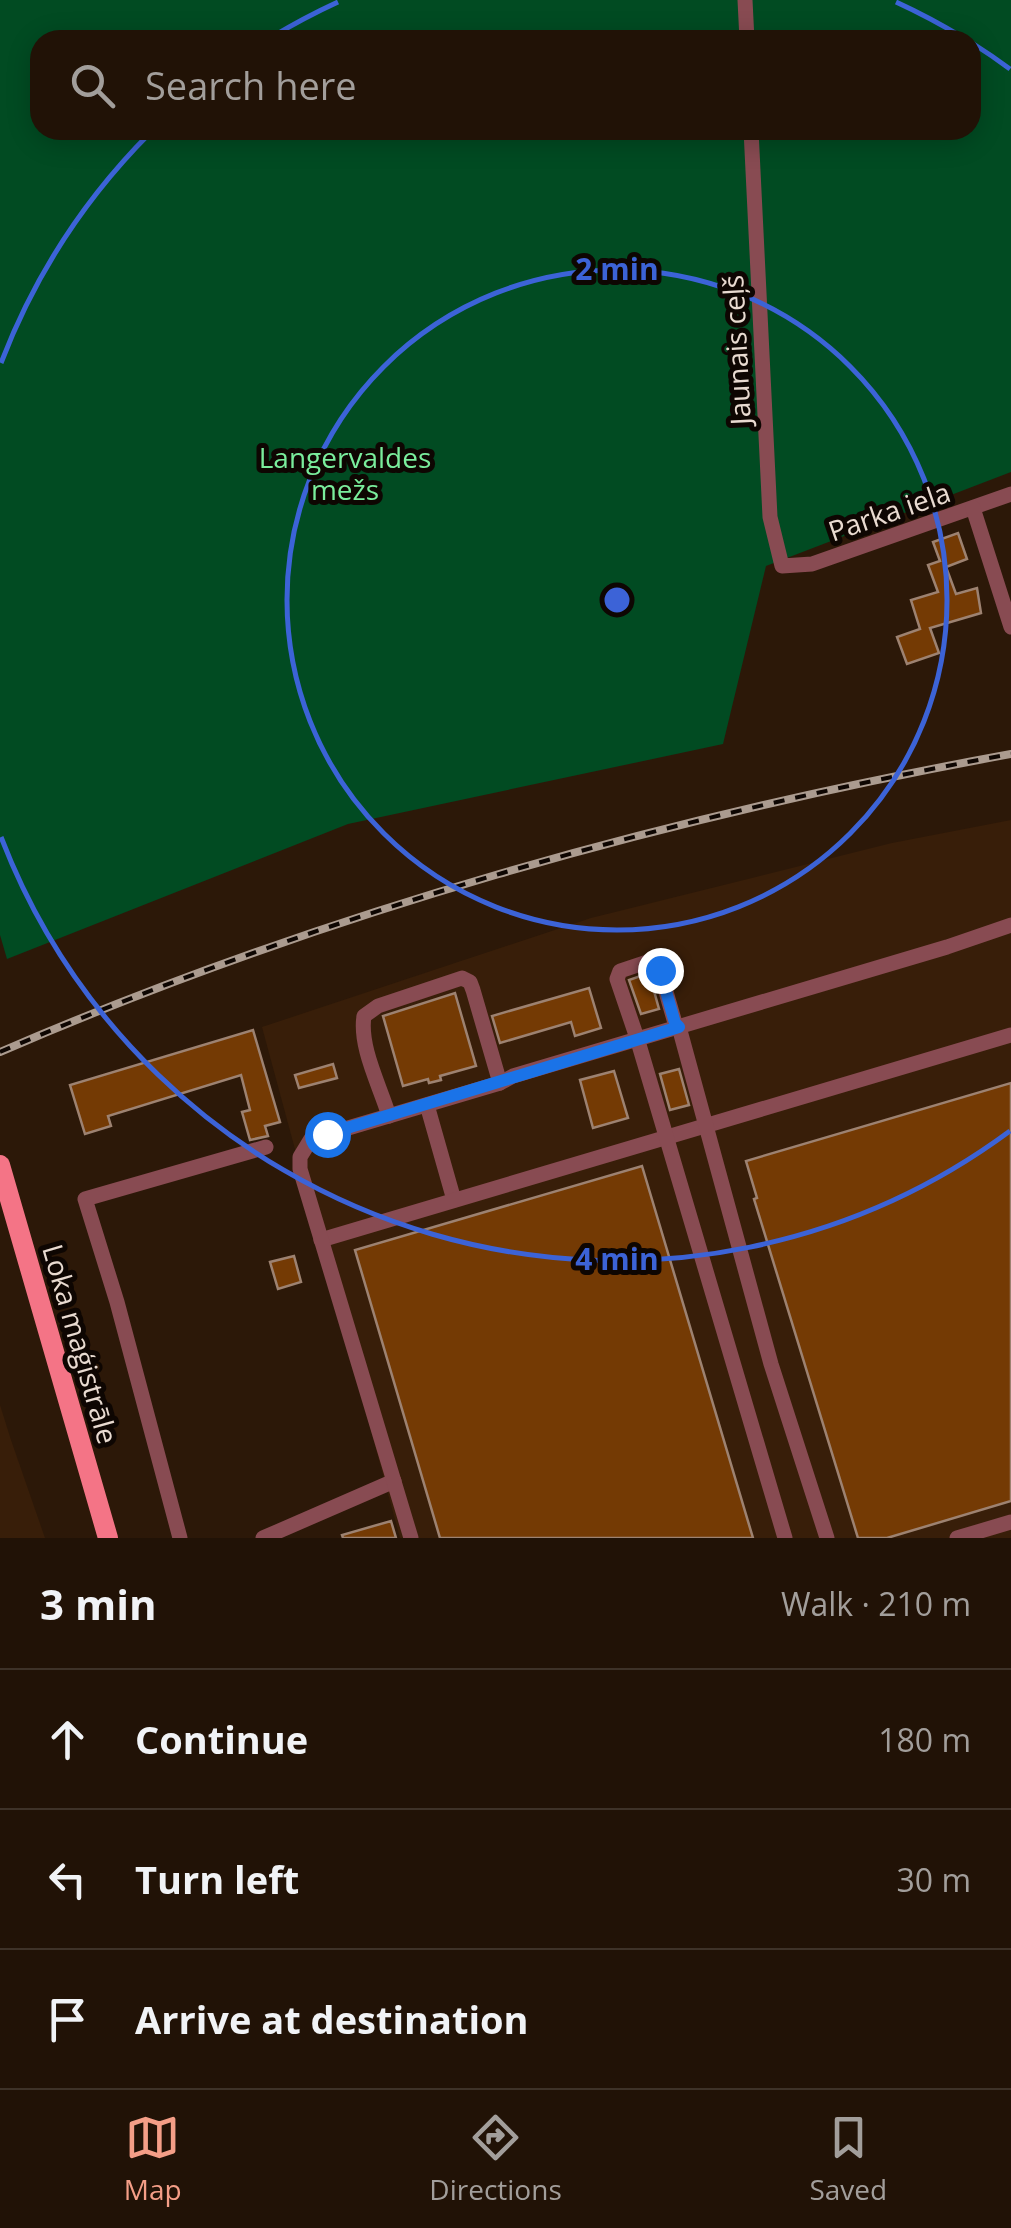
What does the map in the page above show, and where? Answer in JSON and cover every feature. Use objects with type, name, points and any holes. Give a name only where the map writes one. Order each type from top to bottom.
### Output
[{"type":"main road","name":"Loka maģistrāle","points":[[0,1165],[108,1538]]},
{"type":"street","points":[[745,0],[746,30]]},
{"type":"street","name":"Jaunais ceļš","points":[[751,140],[770,517],[782,566]]},
{"type":"street","name":"Parka iela","points":[[782,566],[812,564],[1011,494]]},
{"type":"street","points":[[973,508],[1011,627]]},
{"type":"street","points":[[411,1538],[300,1169],[304,1148],[311,1140],[1011,925]]},
{"type":"street","points":[[786,1538],[616,974],[650,962],[660,970],[679,1027],[771,1364],[827,1538]]},
{"type":"street","points":[[389,1116],[366,1042],[364,1016],[378,1006],[462,978],[474,990],[500,1083]]},
{"type":"street","points":[[322,1240],[1011,1035]]},
{"type":"street","points":[[427,1105],[454,1200]]},
{"type":"street","points":[[180,1538],[118,1302],[86,1200],[266,1147]]},
{"type":"street","points":[[263,1538],[394,1480]]},
{"type":"street","points":[[957,1538],[1011,1522]]},
{"type":"shaded area","points":[[1011,820],[1011,1538],[400,1538],[262,1027],[591,918],[892,843]]},
{"type":"shaded area","points":[[0,1405],[11,1440],[45,1538],[0,1538]]},
{"type":"green space","name":"Langervaldes mežs","points":[[0,0],[1011,0],[1011,472],[766,566],[723,744],[348,824],[7,959],[0,935]]},
{"type":"building","points":[[958,533],[967,559],[946,567],[956,594],[977,588],[981,613],[930,628],[939,653],[907,664],[897,637],[920,629],[911,600],[938,592],[928,565],[940,561],[933,542]]},
{"type":"building","points":[[649,973],[659,1009],[641,1014],[629,980]]},
{"type":"building","points":[[589,988],[601,1028],[575,1036],[571,1022],[500,1043],[492,1016]]},
{"type":"building","points":[[455,993],[476,1066],[440,1076],[441,1080],[429,1083],[428,1079],[403,1086],[383,1016]]},
{"type":"building","points":[[253,1030],[280,1122],[265,1126],[268,1136],[250,1140],[242,1112],[250,1110],[241,1075],[108,1116],[111,1126],[85,1134],[70,1085]]},
{"type":"building","points":[[333,1064],[337,1078],[299,1088],[295,1075]]},
{"type":"building","points":[[679,1069],[689,1105],[670,1110],[660,1074]]},
{"type":"building","points":[[614,1071],[628,1118],[593,1128],[580,1080]]},
{"type":"building","points":[[1011,1083],[1011,1501],[887,1538],[858,1538],[754,1199],[757,1198],[746,1161]]},
{"type":"building","points":[[642,1166],[753,1538],[440,1538],[355,1250]]},
{"type":"building","points":[[294,1256],[301,1282],[278,1289],[270,1262]]},
{"type":"building","points":[[391,1521],[396,1538],[342,1535]]},
{"type":"railway","points":[[0,1052],[245,956],[497,874],[754,807],[1011,754]]},
{"type":"route","points":[[327,1134],[679,1027],[660,970]]}]
